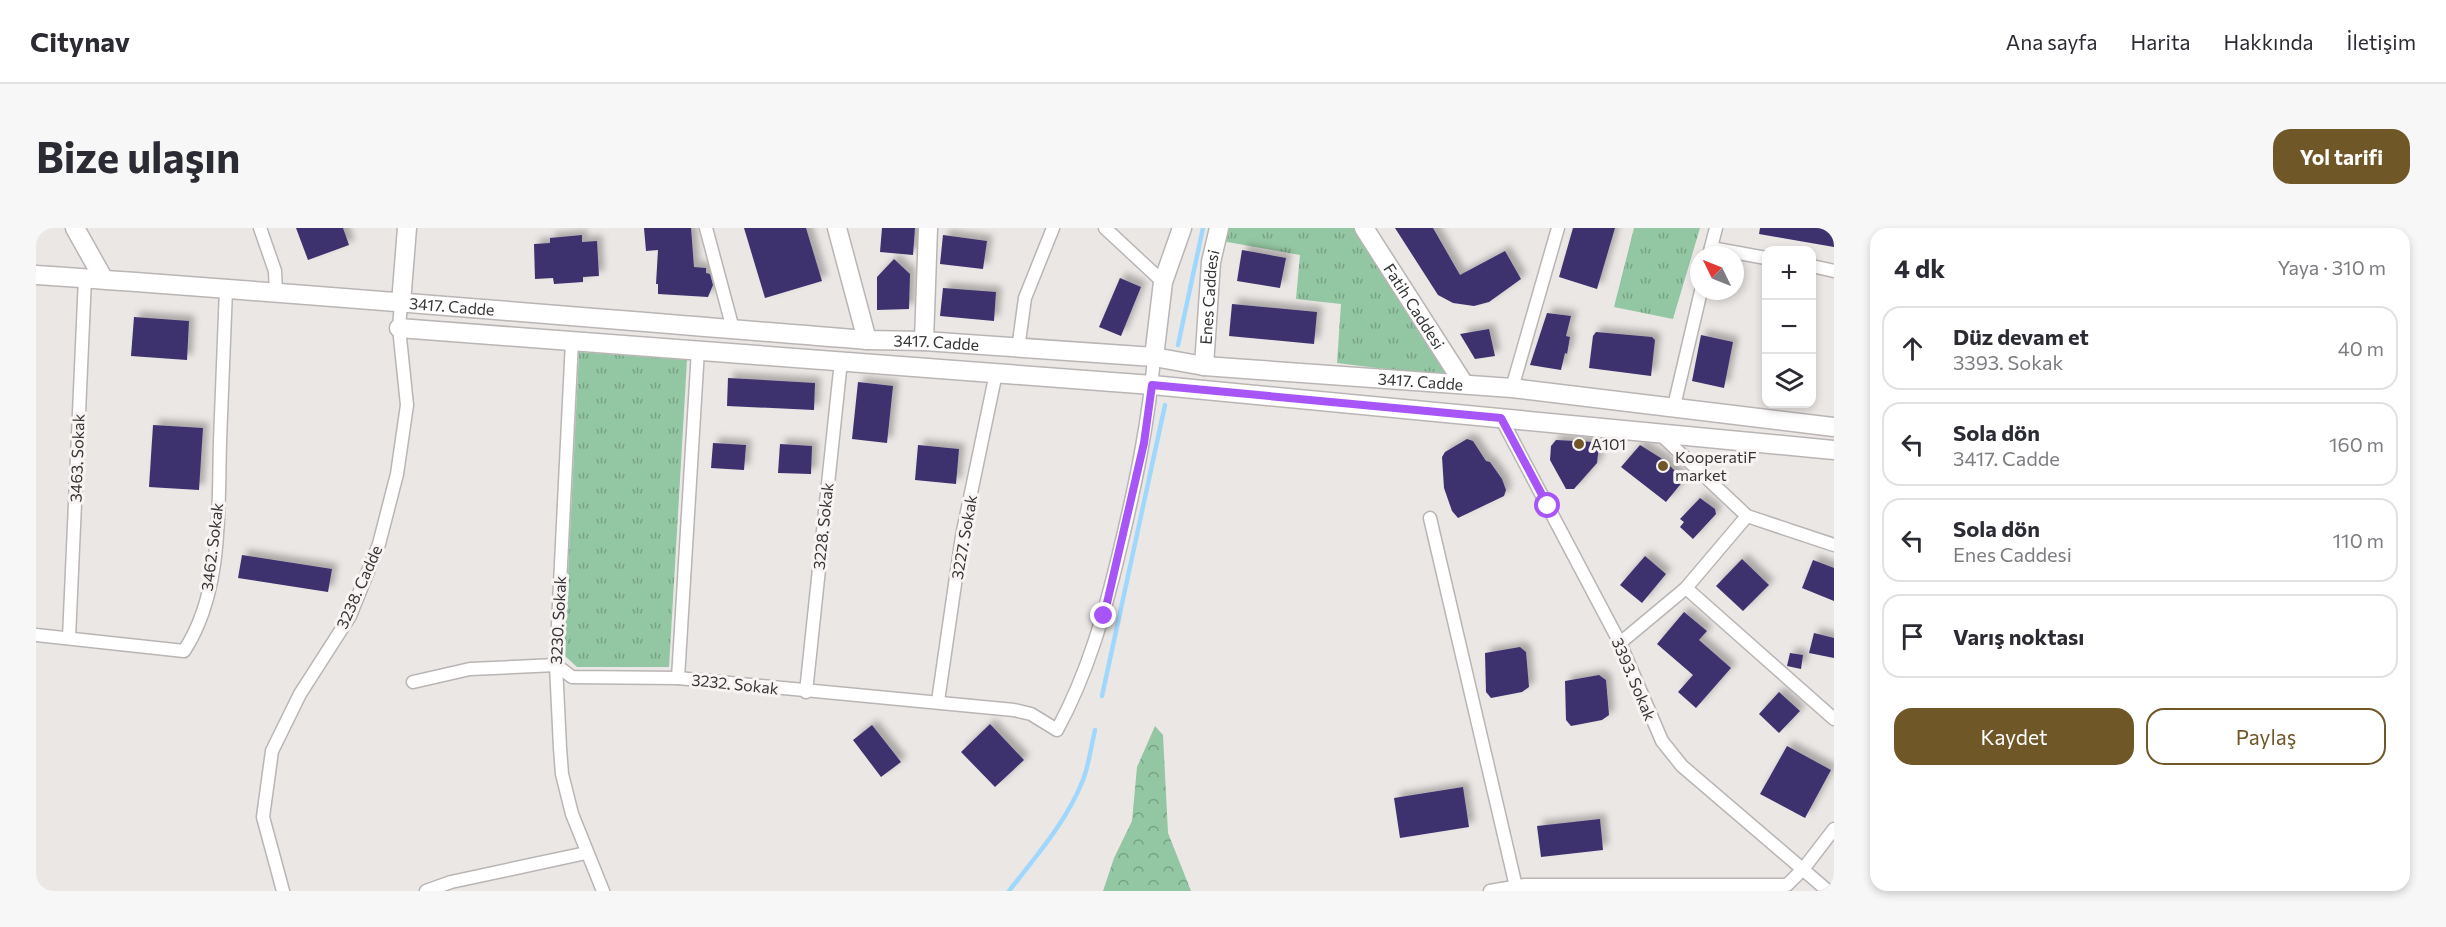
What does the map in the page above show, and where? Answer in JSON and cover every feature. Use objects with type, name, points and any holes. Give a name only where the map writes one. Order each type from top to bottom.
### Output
[{"type":"street","points":[[75,228],[94,278]]},
{"type":"street","points":[[260,228],[274,271],[276,294]]},
{"type":"street","points":[[401,303],[407,228]]},
{"type":"street","points":[[706,228],[733,329]]},
{"type":"street","points":[[924,341],[928,228]]},
{"type":"street","points":[[1018,349],[1025,298],[1053,228]]},
{"type":"street","points":[[1106,228],[1163,282]]},
{"type":"street","points":[[1152,385],[1163,282],[1182,228]]},
{"type":"street","name":"Enes Caddesi","points":[[1204,366],[1211,262],[1219,228]]},
{"type":"street","name":"Fatih Caddesi","points":[[1364,228],[1464,384]]},
{"type":"street","points":[[1512,388],[1558,228]]},
{"type":"street","points":[[1711,246],[1716,228]]},
{"type":"street","points":[[843,233],[867,340]]},
{"type":"street","points":[[1744,255],[1762,257]]},
{"type":"street","points":[[1816,267],[1834,270]]},
{"type":"street","name":"3417. Cadde","points":[[36,275],[867,340],[924,341],[1154,357],[1204,366],[1512,388],[1834,427]]},
{"type":"street","name":"3463. Sokak","points":[[69,638],[94,278]]},
{"type":"street","name":"3462. Sokak","points":[[36,635],[184,651],[196,634],[205,606],[217,532],[226,289]]},
{"type":"street","points":[[1674,406],[1699,300]]},
{"type":"street","name":"3238. Cadde","points":[[283,891],[263,817],[272,751],[300,694],[350,616],[379,544],[397,474],[407,405],[399,327],[401,303]]},
{"type":"street","name":"3417. Cadde","points":[[399,327],[1202,389],[1834,450]]},
{"type":"street","name":"3230. Sokak","points":[[572,341],[556,666],[562,774],[572,814],[603,891]]},
{"type":"street","points":[[678,678],[698,350]]},
{"type":"street","name":"3228. Sokak","points":[[806,692],[841,361]]},
{"type":"street","points":[[1202,389],[1204,366]]},
{"type":"street","name":"3227. Sokak","points":[[938,701],[962,536],[996,373]]},
{"type":"street","name":"3232. Sokak","points":[[413,681],[471,669],[556,666],[572,677],[678,678],[806,692],[938,701],[1014,710],[1031,714],[1057,730],[1071,705],[1104,616],[1144,443],[1152,385]]},
{"type":"street","name":"3393. Sokak","points":[[1501,418],[1620,643],[1662,741],[1682,766],[1804,868],[1828,891]]},
{"type":"street","points":[[1660,434],[1747,516],[1834,544]]},
{"type":"street","points":[[1620,643],[1686,588],[1747,516]]},
{"type":"street","points":[[1430,518],[1516,889]]},
{"type":"street","points":[[1686,588],[1834,719]]},
{"type":"street","points":[[1490,891],[1787,885],[1804,868],[1834,829]]},
{"type":"street","points":[[426,891],[453,887],[586,853]]},
{"type":"green space","points":[[1222,228],[1358,228],[1449,377],[1337,363],[1341,304],[1296,299],[1300,255],[1216,240]]},
{"type":"green space","points":[[1634,228],[1700,228],[1695,246],[1690,246],[1690,262],[1673,319],[1614,307]]},
{"type":"green space","points":[[579,352],[687,360],[669,667],[577,667],[564,655]]},
{"type":"green space","points":[[1155,726],[1163,735],[1168,833],[1191,891],[1103,891],[1114,858],[1132,821],[1137,767]]},
{"type":"building","points":[[296,228],[343,228],[349,245],[308,260]]},
{"type":"building","points":[[644,228],[691,228],[694,267],[706,268],[706,273],[710,274],[713,285],[708,297],[658,294],[658,284],[656,284],[658,250],[646,251]]},
{"type":"building","points":[[744,228],[806,228],[822,281],[765,298]]},
{"type":"building","points":[[882,228],[915,228],[913,255],[880,252]]},
{"type":"building","points":[[1395,228],[1433,228],[1460,275],[1505,251],[1521,279],[1489,302],[1474,306],[1453,303],[1438,295]]},
{"type":"building","points":[[1573,228],[1615,228],[1597,289],[1559,277]]},
{"type":"building","points":[[1760,228],[1834,228],[1834,247],[1759,234]]},
{"type":"building","points":[[582,235],[582,242],[597,241],[599,276],[583,277],[583,282],[554,284],[553,278],[535,279],[534,244],[550,243],[550,238]]},
{"type":"building","points":[[943,235],[987,241],[983,269],[940,264]]},
{"type":"building","points":[[1242,250],[1286,258],[1280,288],[1237,281]]},
{"type":"building","points":[[894,259],[910,274],[909,309],[877,310],[877,277]]},
{"type":"building","points":[[1120,278],[1141,287],[1121,336],[1099,327]]},
{"type":"building","points":[[943,288],[996,292],[994,321],[940,316]]},
{"type":"building","points":[[1232,304],[1317,312],[1314,344],[1229,336]]},
{"type":"building","points":[[1547,313],[1571,316],[1566,336],[1570,337],[1567,354],[1565,353],[1561,370],[1530,365]]},
{"type":"building","points":[[134,317],[189,321],[187,360],[131,356]]},
{"type":"building","points":[[1489,329],[1495,356],[1475,359],[1460,334]]},
{"type":"building","points":[[1596,332],[1652,337],[1655,340],[1651,376],[1589,368],[1593,336]]},
{"type":"building","points":[[1701,335],[1733,342],[1724,388],[1692,381]]},
{"type":"building","points":[[728,378],[815,383],[814,410],[727,406]]},
{"type":"building","points":[[858,382],[893,386],[887,443],[852,439]]},
{"type":"building","points":[[153,425],[203,428],[199,490],[149,487]]},
{"type":"building","points":[[1467,439],[1473,441],[1486,461],[1490,462],[1502,479],[1506,490],[1504,496],[1458,518],[1452,511],[1444,488],[1442,457],[1445,452]]},
{"type":"building","points":[[1556,440],[1594,442],[1599,446],[1597,463],[1574,489],[1566,489],[1550,460],[1551,446]]},
{"type":"building","points":[[713,443],[746,445],[744,470],[711,468]]},
{"type":"building","points":[[780,444],[812,446],[811,474],[778,473]]},
{"type":"building","points":[[918,445],[959,449],[956,484],[915,480]]},
{"type":"building","points":[[1640,445],[1664,460],[1684,480],[1666,502],[1621,467]]},
{"type":"building","points":[[1700,498],[1715,509],[1716,514],[1693,539],[1680,527],[1684,522],[1680,519]]},
{"type":"building","points":[[242,555],[332,569],[328,592],[238,578]]},
{"type":"building","points":[[1645,556],[1666,574],[1642,603],[1620,585]]},
{"type":"building","points":[[1742,559],[1769,585],[1743,611],[1716,586]]},
{"type":"building","points":[[1813,560],[1834,568],[1834,601],[1802,588]]},
{"type":"building","points":[[1684,612],[1707,631],[1699,640],[1731,668],[1696,708],[1678,692],[1693,675],[1657,644]]},
{"type":"building","points":[[1814,633],[1834,638],[1834,658],[1809,653]]},
{"type":"building","points":[[1520,647],[1526,652],[1529,687],[1522,692],[1491,698],[1486,692],[1485,653]]},
{"type":"building","points":[[1790,653],[1803,655],[1801,669],[1787,666]]},
{"type":"building","points":[[1599,675],[1606,680],[1609,715],[1602,720],[1571,726],[1566,720],[1565,681]]},
{"type":"building","points":[[1779,692],[1800,711],[1779,733],[1759,714]]},
{"type":"building","points":[[990,724],[1024,760],[995,787],[961,752]]},
{"type":"building","points":[[872,725],[901,762],[881,777],[853,740]]},
{"type":"building","points":[[1787,746],[1831,770],[1805,818],[1760,794]]},
{"type":"building","points":[[1463,787],[1469,827],[1400,838],[1394,798]]},
{"type":"building","points":[[1600,819],[1603,850],[1541,857],[1537,826]]},
{"type":"waterway","points":[[1178,345],[1203,228]]},
{"type":"waterway","points":[[1102,696],[1165,405]]},
{"type":"waterway","points":[[1009,891],[1050,838],[1068,810],[1083,780],[1095,730]]},
{"type":"place","name":"A101","points":[[1579,444]]},
{"type":"place","name":"KooperatiF market","points":[[1663,466]]},
{"type":"route","points":[[1104,616],[1144,443],[1152,385],[1501,418],[1548,506]]}]
